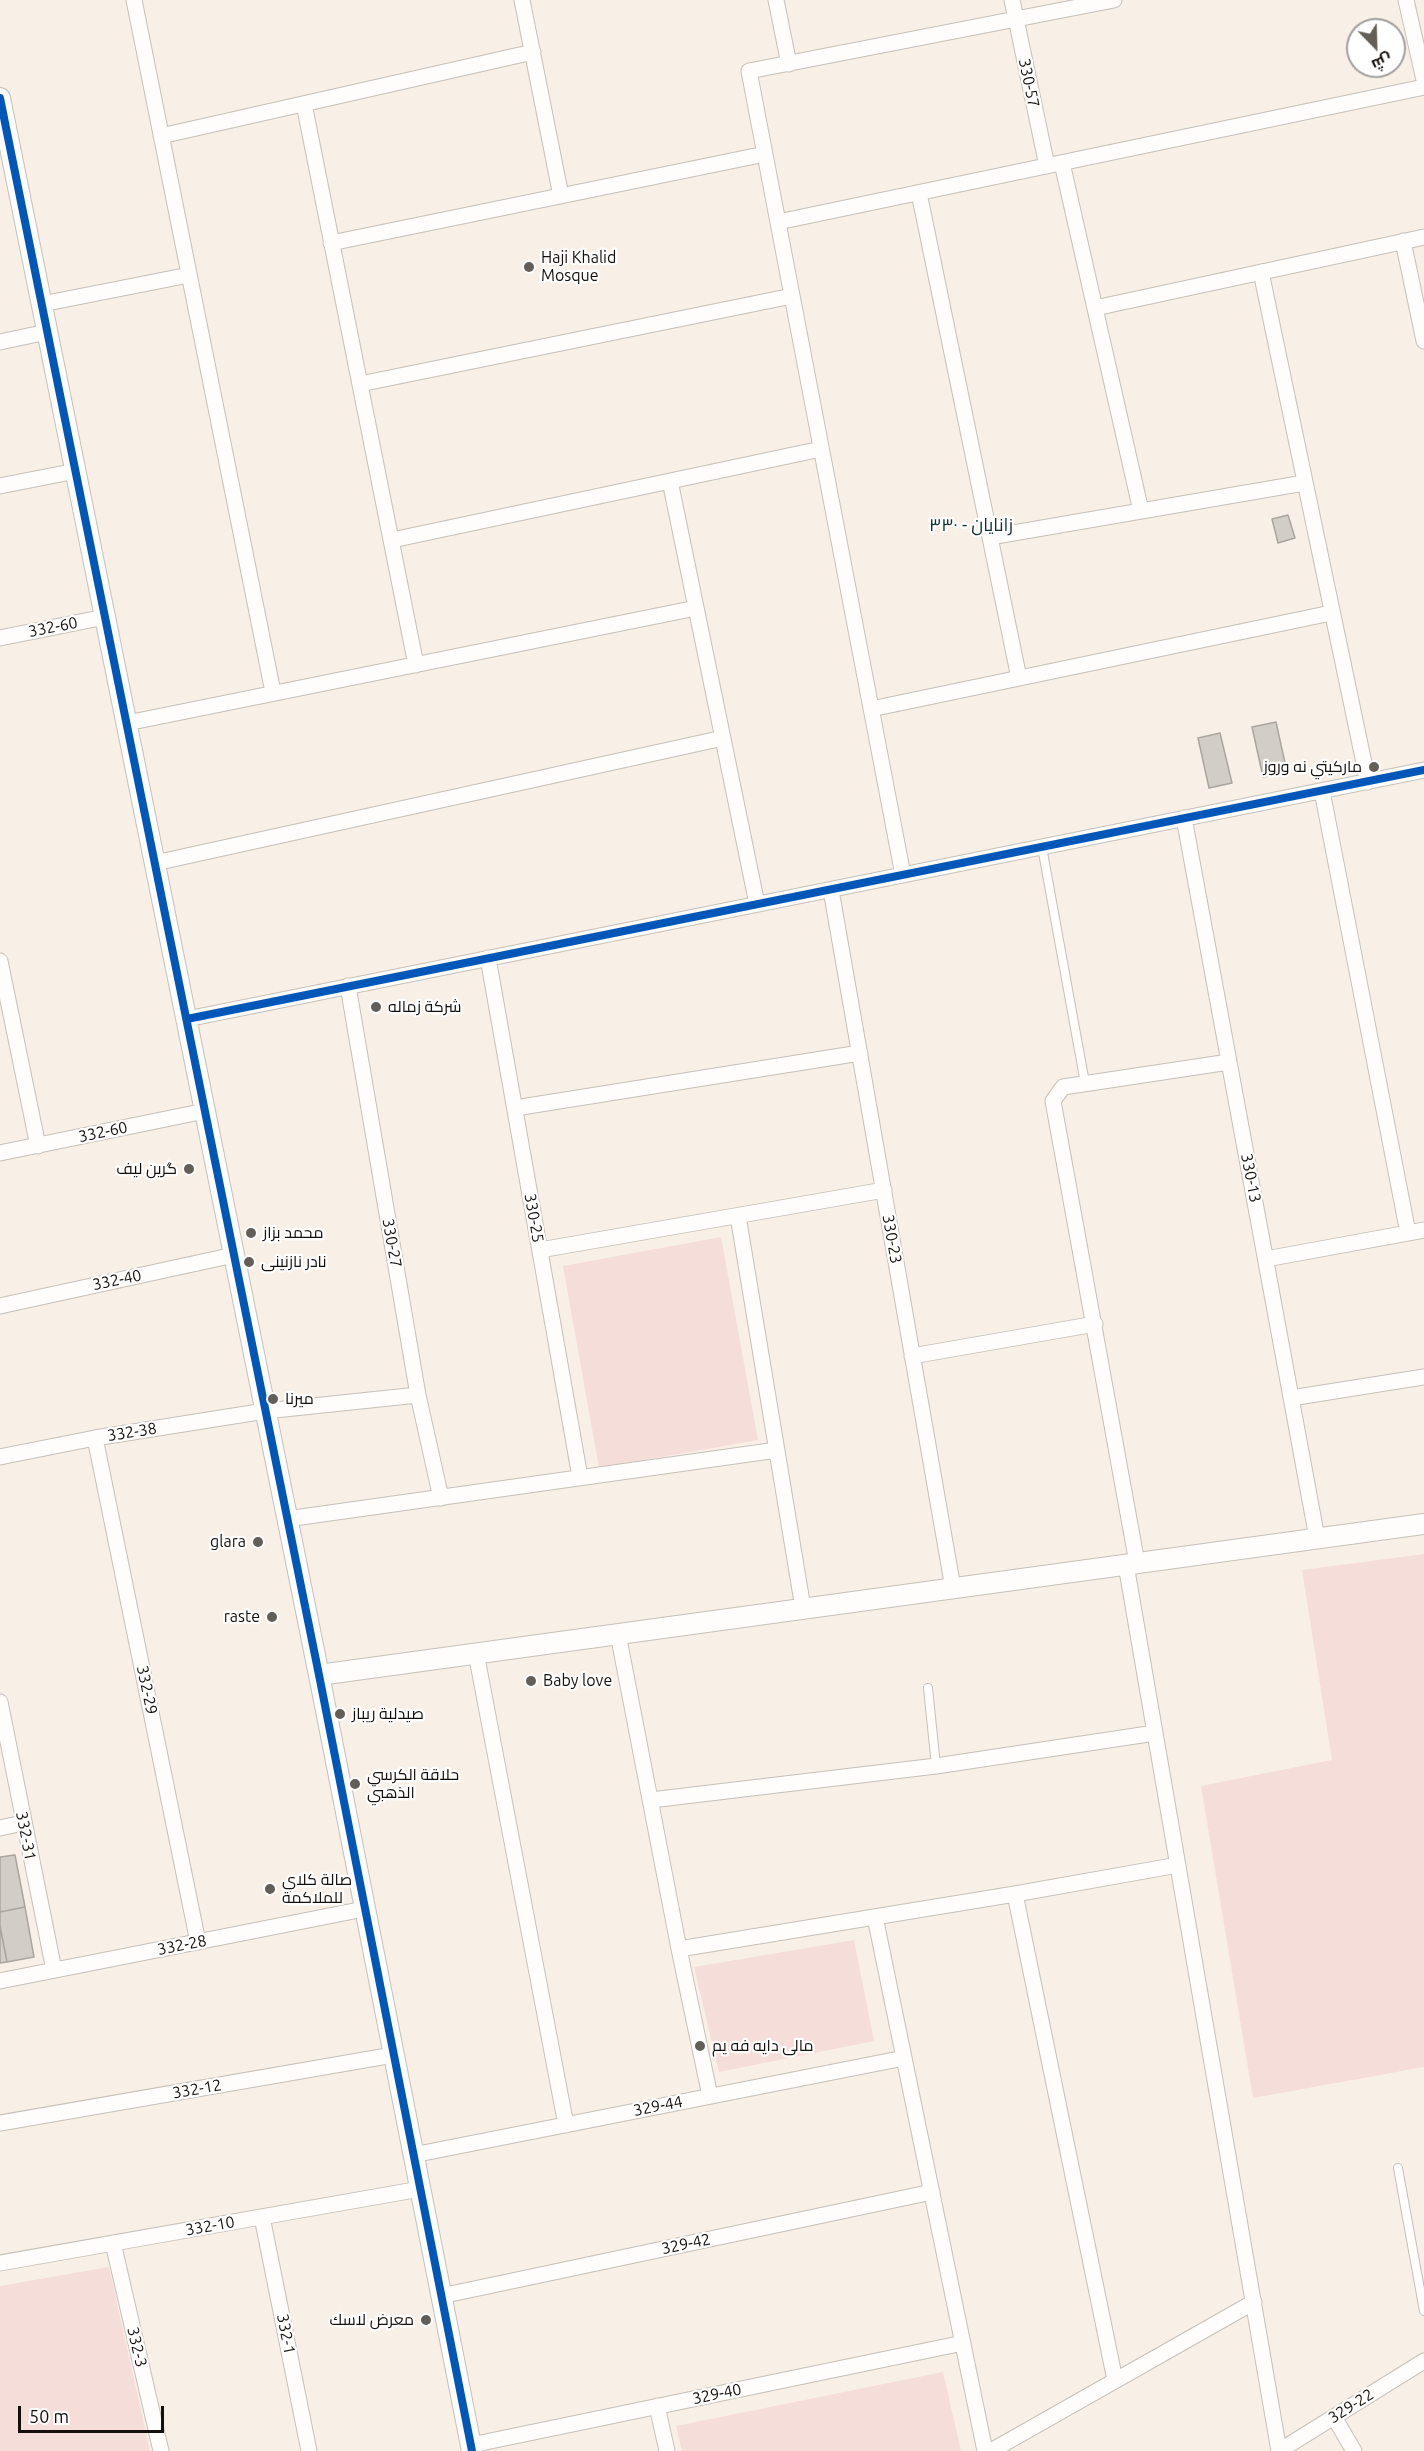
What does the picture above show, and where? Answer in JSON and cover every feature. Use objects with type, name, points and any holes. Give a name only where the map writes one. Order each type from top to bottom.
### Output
[{"type":"street","points":[[134,0],[273,692]]},
{"type":"street","points":[[522,0],[561,196]]},
{"type":"street","points":[[776,0],[789,64]]},
{"type":"street","name":"330-57","points":[[1012,0],[1095,308],[1141,511]]},
{"type":"street","points":[[903,875],[749,71],[1114,0]]},
{"type":"street","points":[[1406,0],[1424,80]]},
{"type":"street","points":[[161,136],[533,52]]},
{"type":"street","points":[[778,222],[1424,87]]},
{"type":"street","points":[[0,98],[319,1675],[471,2448]]},
{"type":"street","points":[[304,104],[416,665]]},
{"type":"street","points":[[331,243],[765,154]]},
{"type":"street","points":[[919,193],[1019,678]]},
{"type":"street","points":[[1095,308],[1424,237]]},
{"type":"street","points":[[1404,241],[1424,341]]},
{"type":"street","points":[[1261,272],[1368,782]]},
{"type":"street","points":[[42,304],[189,275]]},
{"type":"street","points":[[360,384],[792,296]]},
{"type":"street","points":[[0,342],[47,332]]},
{"type":"street","points":[[392,540],[821,449]]},
{"type":"street","points":[[0,486],[76,471]]},
{"type":"street","points":[[670,481],[757,904]]},
{"type":"street","points":[[990,537],[1304,483]]},
{"type":"street","points":[[127,723],[696,608]]},
{"type":"street","points":[[871,709],[1331,613]]},
{"type":"street","name":"332-60","points":[[0,638],[105,617]]},
{"type":"street","points":[[155,863],[723,738]]},
{"type":"street","points":[[187,1019],[1424,770]]},
{"type":"street","points":[[1322,791],[1408,1233]]},
{"type":"street","name":"330-13","points":[[1184,818],[1317,1538]]},
{"type":"street","name":"330-23","points":[[831,890],[953,1587]]},
{"type":"street","name":"330-25","points":[[488,958],[580,1477]]},
{"type":"street","points":[[0,961],[38,1146]]},
{"type":"street","name":"330-27","points":[[348,987],[418,1395],[441,1498]]},
{"type":"street","points":[[515,1108],[860,1053]]},
{"type":"street","points":[[1229,1062],[1063,1087],[1053,1101],[1095,1324],[1155,1733],[1279,2451]]},
{"type":"street","name":"332-60","points":[[0,1153],[205,1111]]},
{"type":"street","points":[[540,1250],[884,1190]]},
{"type":"street","points":[[738,1216],[803,1608]]},
{"type":"street","points":[[1266,1259],[1424,1230]]},
{"type":"street","name":"332-40","points":[[0,1306],[234,1255]]},
{"type":"street","points":[[912,1356],[1095,1324]]},
{"type":"street","points":[[1291,1398],[1424,1377]]},
{"type":"street","name":"332-38","points":[[0,1457],[95,1438],[265,1411],[418,1395]]},
{"type":"street","name":"332-29","points":[[95,1438],[198,1942]]},
{"type":"street","points":[[287,1519],[777,1450]]},
{"type":"street","points":[[319,1675],[1424,1524]]},
{"type":"street","points":[[618,1634],[678,1949],[710,2096]]},
{"type":"street","points":[[476,1653],[566,2125]]},
{"type":"street","name":"332-31","points":[[0,1702],[54,1970]]},
{"type":"street","points":[[651,1800],[936,1766],[1155,1733]]},
{"type":"street","points":[[0,1828],[23,1823]]},
{"type":"street","points":[[678,1949],[1178,1865]]},
{"type":"street","points":[[1015,1894],[1115,2380]]},
{"type":"street","name":"332-28","points":[[0,1981],[364,1908]]},
{"type":"street","points":[[875,1917],[985,2451]]},
{"type":"street","name":"332-12","points":[[0,2123],[393,2055]]},
{"type":"street","name":"329-44","points":[[413,2155],[904,2058]]},
{"type":"street","name":"332-10","points":[[0,2263],[420,2189]]},
{"type":"street","name":"329-42","points":[[441,2296],[932,2192]]},
{"type":"street","name":"332-1","points":[[262,2217],[309,2451]]},
{"type":"street","name":"332-3","points":[[113,2243],[161,2451]]},
{"type":"street","points":[[991,2451],[1254,2302]]},
{"type":"street","name":"329-40","points":[[471,2448],[657,2406],[963,2343]]},
{"type":"street","name":"329-22","points":[[1279,2451],[1424,2361]]},
{"type":"street","points":[[657,2406],[667,2451]]},
{"type":"street","points":[[1334,2417],[1354,2451]]},
{"type":"lane","points":[[1042,847],[1085,1083]]},
{"type":"lane","points":[[928,1688],[936,1766]]},
{"type":"lane","points":[[1398,2168],[1424,2311]]},
{"type":"shaded area","points":[[721,1237],[758,1440],[599,1468],[563,1266]]},
{"type":"shaded area","points":[[1424,1554],[1424,2067],[1253,2098],[1201,1786],[1332,1760],[1302,1570]]},
{"type":"shaded area","points":[[854,1940],[874,2041],[719,2072],[694,1967]]},
{"type":"shaded area","points":[[109,2267],[150,2451],[0,2451],[0,2286]]},
{"type":"shaded area","points":[[943,2372],[961,2451],[682,2451],[676,2426]]},
{"type":"building","points":[[1288,515],[1295,538],[1278,543],[1272,519]]},
{"type":"building","points":[[1276,722],[1287,772],[1263,777],[1252,727]]},
{"type":"building","points":[[1220,733],[1232,783],[1209,788],[1198,738]]},
{"type":"building","points":[[15,1855],[25,1907],[0,1912],[0,1857]]},
{"type":"building","points":[[25,1907],[34,1957],[7,1962],[0,1926],[0,1912]]},
{"type":"building","points":[[0,1926],[7,1962],[0,1963]]},
{"type":"cycle path","points":[[0,98],[319,1675],[472,2451]]},
{"type":"cycle path","points":[[187,1019],[1424,770]]},
{"type":"place","name":"Haji Khalid Mosque","points":[[529,267]]},
{"type":"place","name":"ماركيتي نه وروز","points":[[1374,767]]},
{"type":"place","name":"شركة زماله","points":[[376,1007]]},
{"type":"place","name":"گرین لیف","points":[[189,1169]]},
{"type":"place","name":"محمد بزاز","points":[[251,1233]]},
{"type":"place","name":"نادر نازنینی","points":[[249,1262]]},
{"type":"place","name":"ميرنا","points":[[273,1399]]},
{"type":"place","name":"glara","points":[[258,1542]]},
{"type":"place","name":"raste","points":[[272,1617]]},
{"type":"place","name":"Baby love","points":[[531,1681]]},
{"type":"place","name":"صيدلية ريباز","points":[[340,1714]]},
{"type":"place","name":"حلاقة الكرسي الذهبي","points":[[355,1784]]},
{"type":"place","name":"صالة كلاي للملاكمة","points":[[270,1889]]},
{"type":"place","name":"مالى دايه فه يم","points":[[700,2046]]},
{"type":"place","name":"معرض لاسك","points":[[426,2320]]},
{"type":"district","name":"زانایان - ٣٣٠","points":[[971,525]]}]
